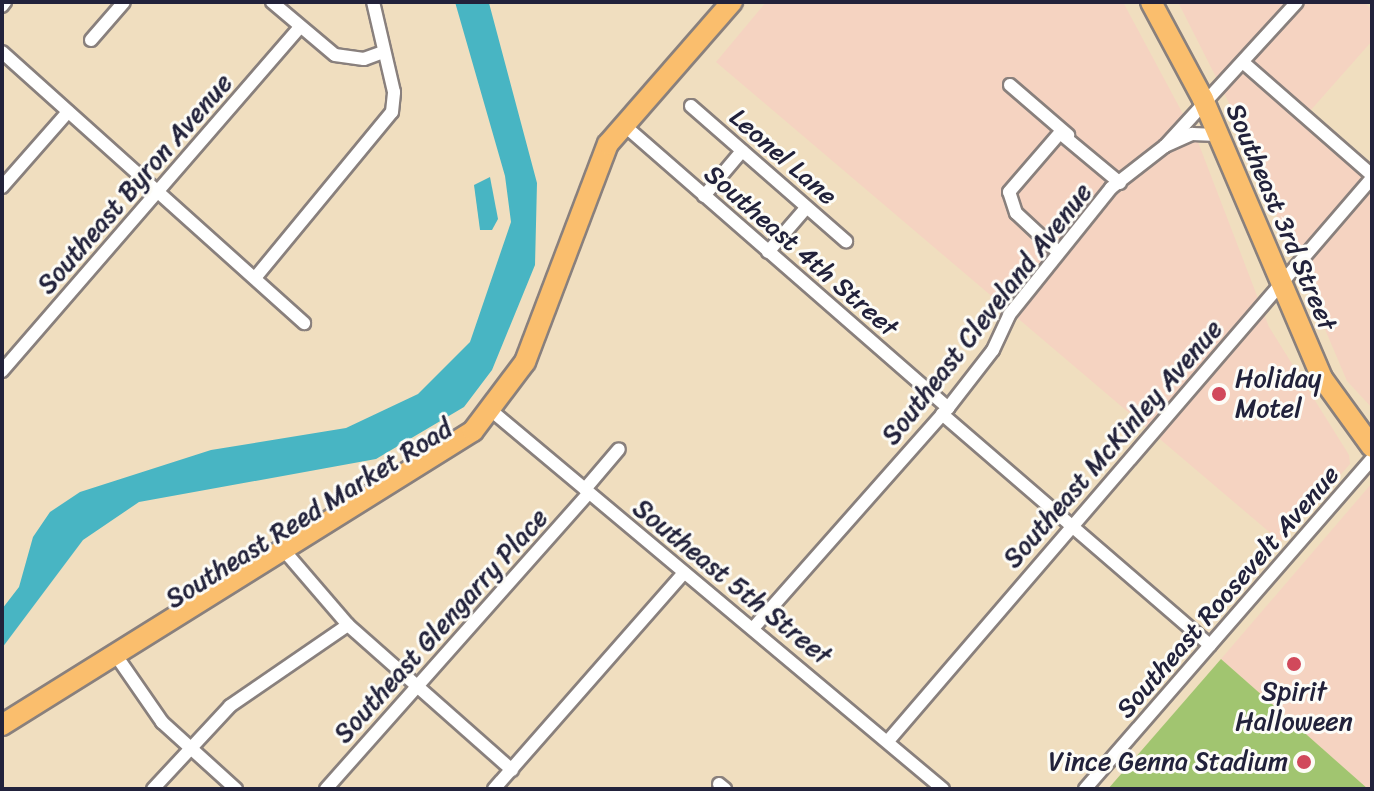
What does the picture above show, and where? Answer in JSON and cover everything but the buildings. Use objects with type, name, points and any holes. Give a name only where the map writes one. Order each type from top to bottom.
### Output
[{"type":"main road","name":"Southeast Reed Market Road","points":[[2,739],[118,659],[284,551],[453,447],[496,415],[525,362],[577,211],[608,144],[732,2]]},
{"type":"main road","name":"Southeast 3rd Street","points":[[1151,2],[1203,99],[1279,285],[1322,378],[1372,447]]},
{"type":"main road","name":"Southeast Reed Market Road","points":[[2,725],[118,659]]},
{"type":"street","points":[[91,40],[124,2]]},
{"type":"street","points":[[272,2],[335,55],[364,59],[383,52]]},
{"type":"street","points":[[255,278],[380,135],[394,92],[373,2]]},
{"type":"street","name":"Southeast Cleveland Avenue","points":[[756,625],[945,411],[1058,252],[1120,183],[1165,146],[1203,99],[1245,64],[1297,2]]},
{"type":"street","name":"Southeast Byron Avenue","points":[[2,371],[300,27]]},
{"type":"street","points":[[2,52],[304,323]]},
{"type":"street","points":[[1245,64],[1372,176]]},
{"type":"street","points":[[1010,85],[1120,183]]},
{"type":"street","name":"Leonel Lane","points":[[691,106],[846,241]]},
{"type":"street","points":[[2,187],[68,112]]},
{"type":"street","name":"Southeast 4th Street","points":[[622,130],[768,252],[1071,525],[1210,645]]},
{"type":"street","points":[[1058,252],[1016,213],[1009,192],[1060,133],[1068,135]]},
{"type":"street","name":"Southeast Cleveland Avenue","points":[[1165,146],[1192,134],[1218,135]]},
{"type":"street","points":[[704,196],[742,151]]},
{"type":"street","name":"Southeast McKinley Avenue","points":[[888,741],[1372,176]]},
{"type":"street","points":[[768,252],[806,208]]},
{"type":"street","name":"Southeast 5th Street","points":[[496,415],[684,573],[756,625],[943,789]]},
{"type":"street","name":"Southeast Glengarry Place","points":[[326,789],[419,686],[587,491],[619,449]]},
{"type":"street","name":"Southeast Roosevelt Avenue","points":[[1085,789],[1372,459]]},
{"type":"street","points":[[284,551],[348,625],[512,770]]},
{"type":"street","points":[[494,789],[684,573]]},
{"type":"street","points":[[153,789],[241,697],[348,625]]},
{"type":"street","points":[[118,659],[153,712],[236,789]]},
{"type":"shaded area","points":[[766,2],[1123,2],[1198,142],[1269,327],[1349,455],[1350,464],[1281,542],[716,62]]},
{"type":"shaded area","points":[[1178,2],[1364,2],[1372,10],[1372,41],[1310,111],[1372,165],[1372,408],[1347,381],[1229,103]]},
{"type":"shaded area","points":[[1372,483],[1372,789],[1368,789],[1221,659]]},
{"type":"green space","points":[[1221,659],[1368,789],[1108,789]]},
{"type":"water","points":[[455,2],[489,3],[537,183],[535,265],[492,370],[464,407],[376,459],[139,502],[83,540],[2,648],[2,609],[19,587],[33,537],[50,512],[80,492],[211,450],[346,428],[418,394],[470,342],[511,222],[505,176]]},
{"type":"water","points":[[490,177],[498,219],[492,230],[480,230],[474,185]]},
{"type":"place","name":"Holiday Motel","points":[[1219,394]]},
{"type":"place","name":"Spirit Halloween","points":[[1294,664]]},
{"type":"place","name":"Vince Genna Stadium","points":[[1304,762]]}]
